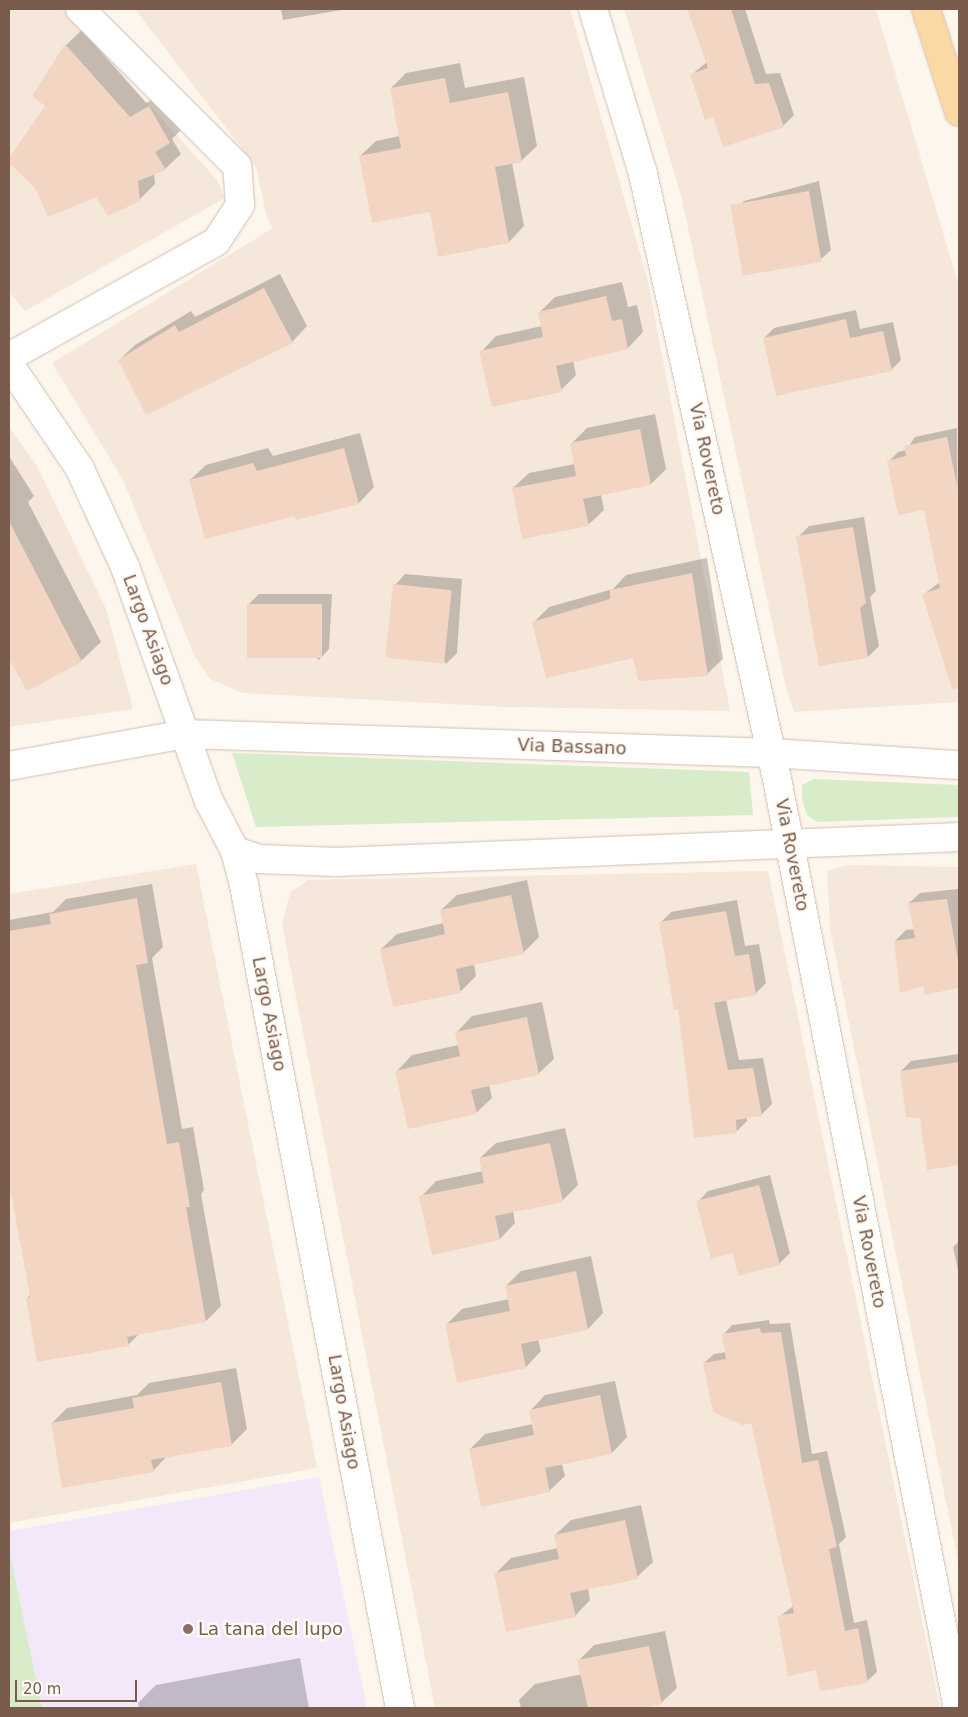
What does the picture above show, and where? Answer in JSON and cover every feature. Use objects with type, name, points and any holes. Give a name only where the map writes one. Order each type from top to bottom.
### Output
[{"type":"main road","points":[[926,9],[959,112]]},
{"type":"street","points":[[9,357],[216,242],[240,205],[237,166],[80,9]]},
{"type":"street","name":"Via Rovereto","points":[[593,9],[643,174],[771,753],[958,1708]]},
{"type":"street","name":"Largo Asiago","points":[[9,364],[80,470],[125,567],[220,826],[235,851],[244,884],[400,1708]]},
{"type":"street","name":"Via Bassano","points":[[9,766],[185,734],[771,753],[959,764]]},
{"type":"street","points":[[235,851],[266,859],[336,862],[959,837]]},
{"type":"shaded area","points":[[9,9],[64,9],[217,180],[225,198],[25,311],[9,292]]},
{"type":"shaded area","points":[[135,9],[570,9],[648,281],[730,711],[506,707],[243,693],[210,679],[194,655],[123,480],[52,363],[273,228],[267,218],[256,167]]},
{"type":"shaded area","points":[[624,9],[876,9],[959,286],[959,702],[794,712],[786,688],[681,195]]},
{"type":"shaded area","points":[[9,427],[37,466],[106,609],[133,709],[9,727]]},
{"type":"shaded area","points":[[196,864],[317,1468],[9,1523],[9,894]]},
{"type":"shaded area","points":[[847,865],[959,867],[959,1566],[830,929],[827,871]]},
{"type":"shaded area","points":[[768,871],[940,1708],[435,1708],[282,925],[290,893],[308,880]]},
{"type":"shaded area","name":"La tana del lupo","points":[[319,1477],[367,1708],[42,1708],[9,1550],[9,1531]]},
{"type":"green space","points":[[232,753],[749,772],[753,815],[256,827]]},
{"type":"green space","points":[[814,779],[959,785],[959,817],[817,822],[807,815],[802,800],[802,785]]},
{"type":"green space","points":[[9,1549],[42,1708],[9,1708]]},
{"type":"building","points":[[687,9],[731,9],[755,84],[769,83],[784,127],[723,147],[713,117],[705,120],[690,74],[708,68]]},
{"type":"building","points":[[65,44],[130,117],[149,106],[170,143],[155,152],[166,170],[138,181],[140,201],[108,216],[96,197],[48,217],[35,188],[9,163],[9,158],[45,106],[32,96]]},
{"type":"building","points":[[445,78],[450,103],[508,92],[522,162],[495,167],[509,243],[438,257],[430,212],[372,223],[359,156],[401,148],[390,88]]},
{"type":"building","points":[[809,191],[822,262],[743,276],[730,205]]},
{"type":"building","points":[[264,288],[293,343],[146,415],[118,360],[175,325],[179,332]]},
{"type":"building","points":[[606,296],[612,321],[622,319],[628,349],[556,366],[562,392],[492,407],[479,351],[543,337],[538,312]]},
{"type":"building","points":[[846,319],[850,338],[883,331],[892,371],[776,396],[763,338]]},
{"type":"building","points":[[640,429],[651,485],[583,499],[589,526],[522,539],[512,488],[576,476],[570,443]]},
{"type":"building","points":[[947,437],[959,495],[959,688],[952,689],[922,594],[940,588],[924,510],[898,515],[887,461],[906,456],[904,446]]},
{"type":"building","points":[[344,448],[359,504],[296,520],[295,516],[205,539],[189,480],[253,463],[257,471]]},
{"type":"building","points":[[9,521],[82,662],[27,691],[9,659]]},
{"type":"building","points":[[853,527],[866,603],[860,608],[868,658],[819,666],[796,536]]},
{"type":"building","points":[[692,573],[708,676],[638,681],[633,658],[546,678],[532,622],[610,599],[610,590]]},
{"type":"building","points":[[393,584],[452,590],[444,664],[385,658]]},
{"type":"building","points":[[247,604],[322,604],[322,658],[247,658]]},
{"type":"building","points":[[511,895],[524,954],[456,969],[461,993],[393,1007],[380,949],[445,934],[440,910]]},
{"type":"building","points":[[137,898],[148,963],[136,965],[167,1144],[179,1142],[190,1207],[186,1207],[206,1322],[127,1337],[129,1346],[37,1362],[26,1298],[30,1297],[9,1181],[9,931],[51,924],[49,914]]},
{"type":"building","points":[[947,899],[959,966],[959,988],[924,995],[924,986],[900,993],[894,941],[915,938],[908,903]]},
{"type":"building","points":[[726,911],[735,956],[749,954],[756,995],[714,1003],[728,1070],[753,1068],[762,1116],[736,1120],[737,1133],[694,1138],[678,1009],[674,1010],[659,922]]},
{"type":"building","points":[[527,1017],[539,1075],[471,1090],[477,1114],[408,1129],[395,1071],[460,1056],[455,1032]]},
{"type":"building","points":[[959,1062],[959,1165],[927,1170],[920,1118],[906,1117],[900,1071]]},
{"type":"building","points":[[550,1143],[563,1202],[495,1216],[500,1240],[432,1255],[419,1196],[484,1183],[479,1158]]},
{"type":"building","points":[[759,1185],[780,1265],[738,1276],[733,1253],[711,1259],[696,1201]]},
{"type":"building","points":[[576,1271],[588,1330],[521,1344],[526,1368],[457,1383],[445,1324],[510,1311],[505,1286]]},
{"type":"building","points":[[760,1328],[761,1333],[781,1332],[802,1463],[818,1460],[837,1547],[829,1549],[845,1631],[858,1628],[868,1683],[820,1691],[816,1670],[788,1676],[777,1616],[794,1613],[751,1423],[742,1425],[713,1412],[703,1363],[726,1359],[722,1334]]},
{"type":"building","points":[[221,1382],[232,1446],[151,1460],[154,1472],[62,1488],[51,1423],[134,1408],[132,1398]]},
{"type":"building","points":[[600,1395],[612,1454],[545,1468],[550,1492],[481,1507],[469,1449],[534,1435],[529,1410]]},
{"type":"building","points":[[625,1520],[638,1579],[570,1593],[576,1617],[506,1632],[494,1573],[559,1559],[554,1535]]},
{"type":"building","points":[[649,1646],[662,1704],[644,1708],[588,1708],[577,1660]]},
{"type":"place","name":"La tana del lupo","points":[[188,1629]]}]
